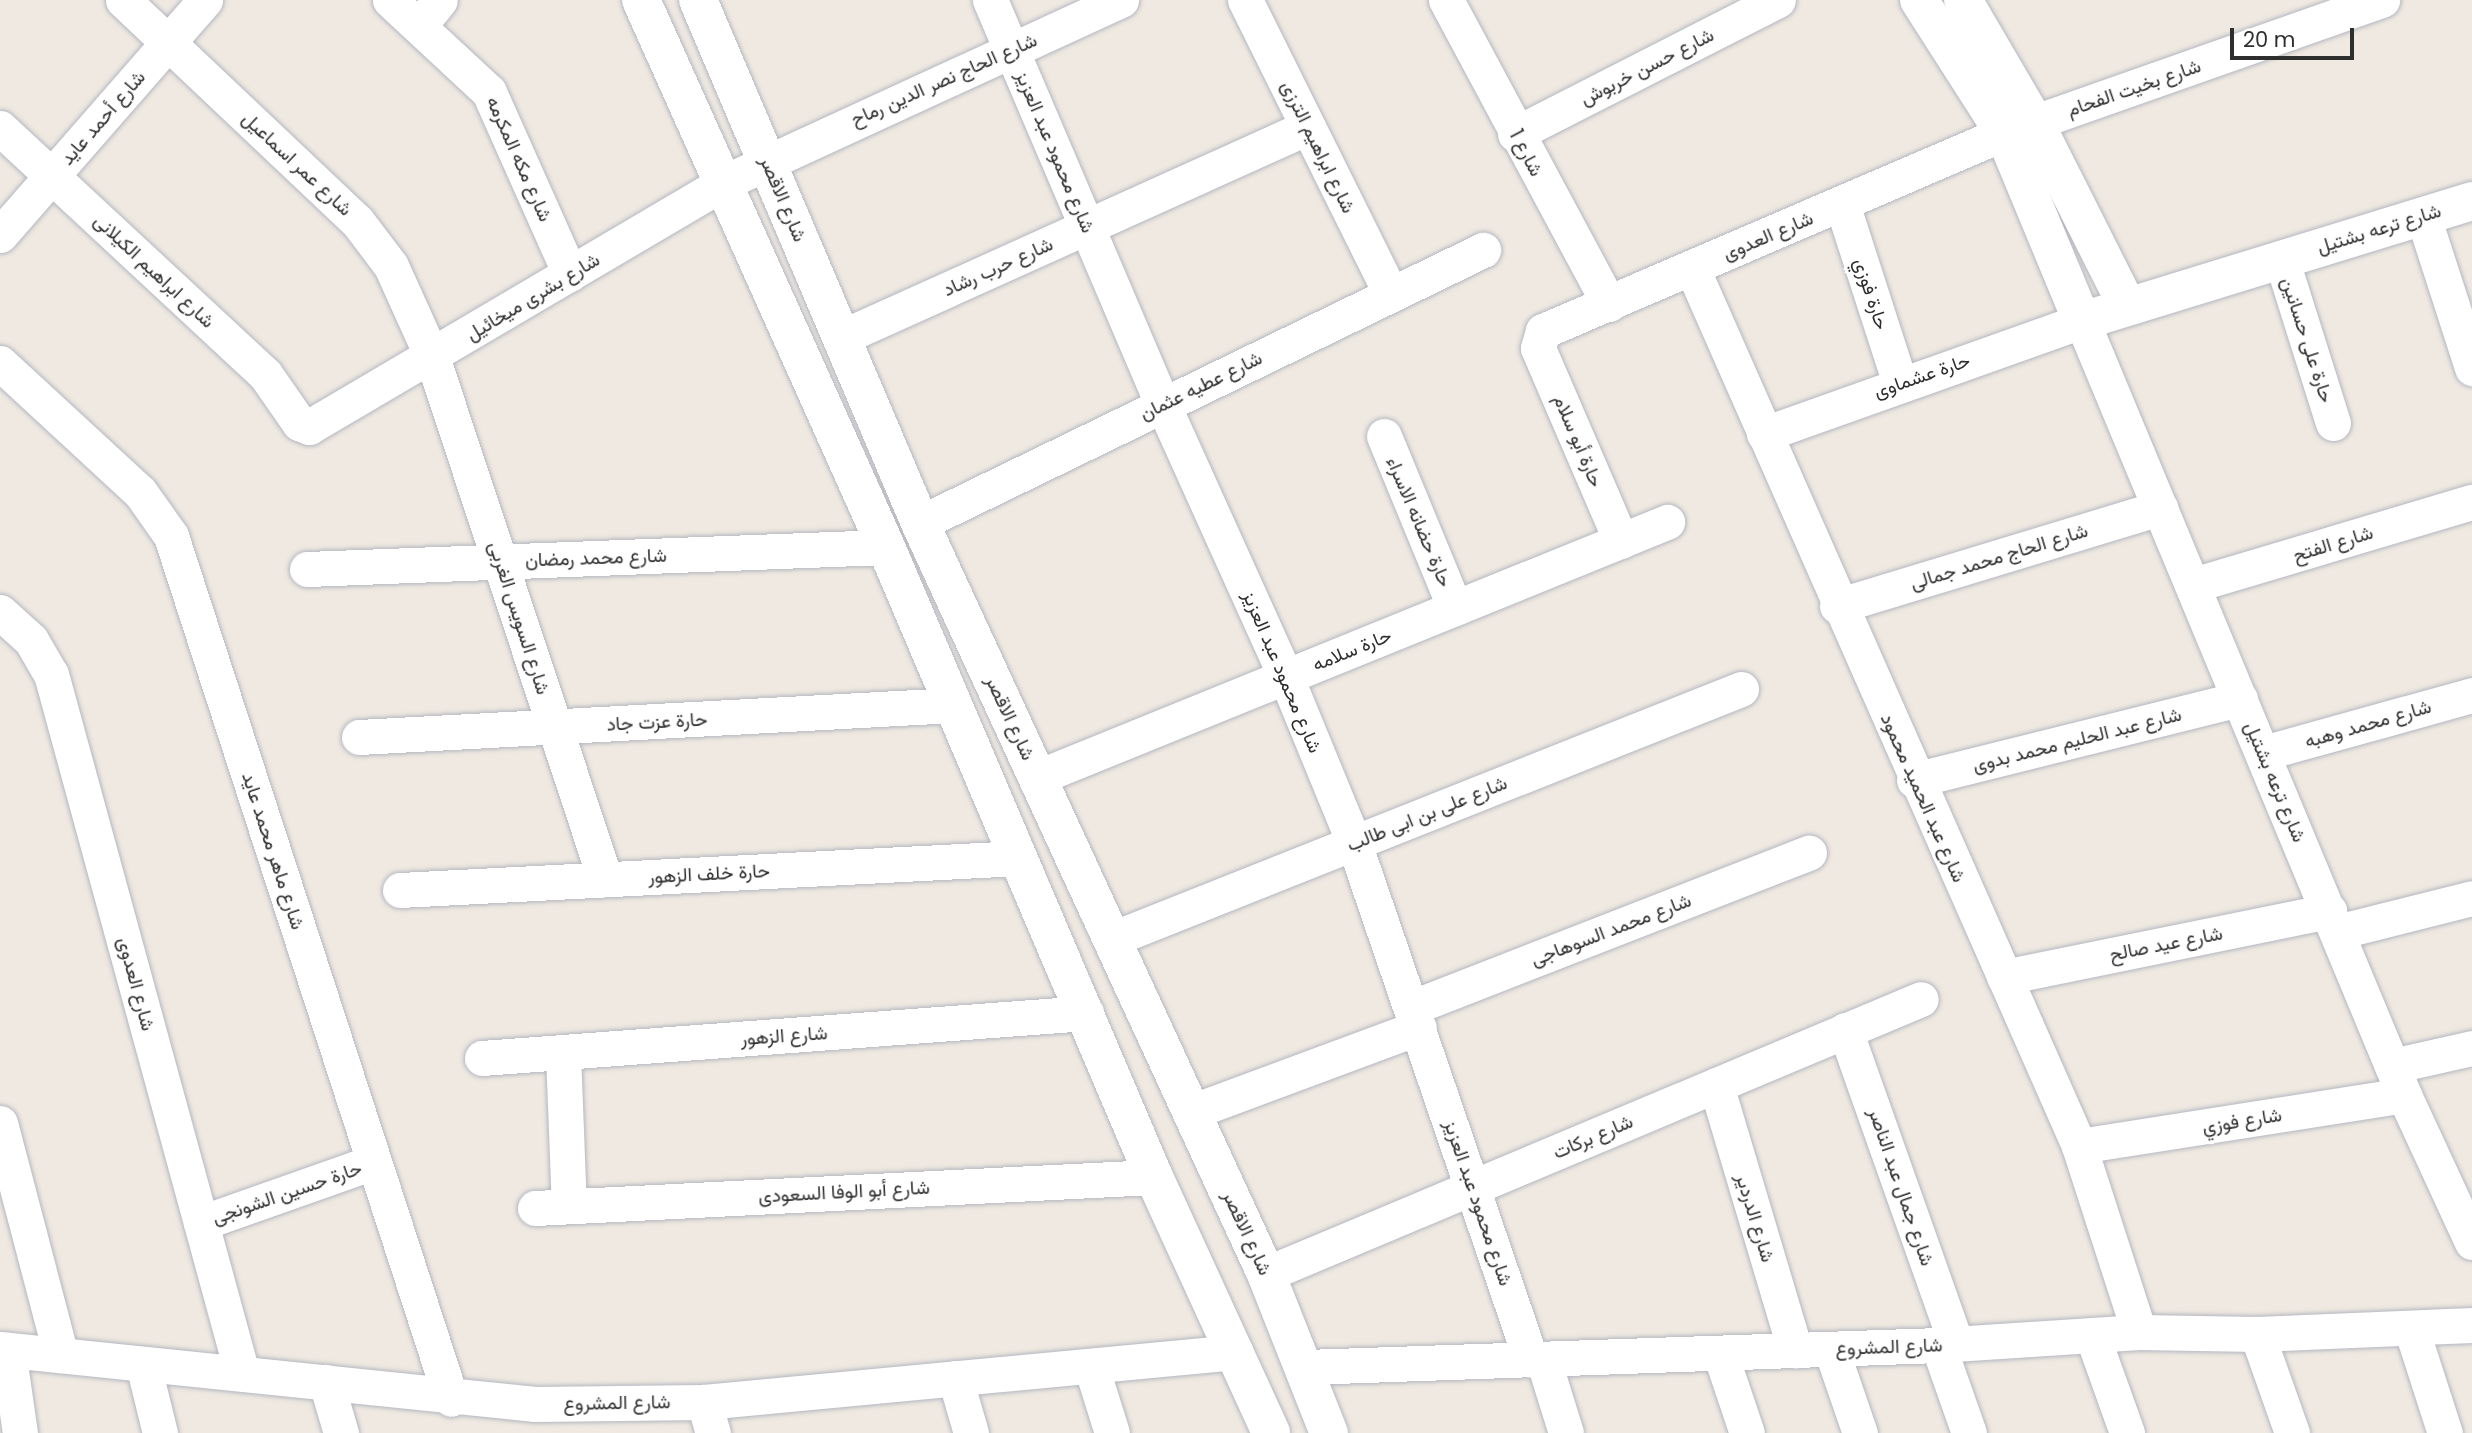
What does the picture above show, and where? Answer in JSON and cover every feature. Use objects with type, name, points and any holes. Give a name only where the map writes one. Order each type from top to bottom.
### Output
[{"type":"street","name":"شارع عمر اسماعيل","points":[[123,0],[376,243],[395,274],[432,357]]},
{"type":"street","name":"شارع أحمد عايد","points":[[0,235],[205,0]]},
{"type":"street","name":"شارع مكه المكرمه","points":[[390,0],[430,13],[498,105],[570,274]]},
{"type":"street","points":[[641,0],[886,547],[1087,1013],[1154,1177],[1271,1433]]},
{"type":"street","name":"شارع الاقصر","points":[[698,0],[920,523],[1266,1274],[1306,1367],[1329,1433]]},
{"type":"street","name":"شارع محمود عبد العزيز","points":[[990,0],[1163,405],[1286,677],[1354,843],[1473,1187],[1566,1433]]},
{"type":"street","name":"شارع الحاج نصر الدين رماح","points":[[767,161],[1121,0]]},
{"type":"street","name":"شارع ابراهيم الترزى","points":[[1245,0],[1391,294]]},
{"type":"street","name":"شارع 1","points":[[1446,0],[1515,134],[1609,304]]},
{"type":"street","name":"شارع حسن خربوش","points":[[1515,134],[1778,0]]},
{"type":"street","name":"شارع ترعه بشتيل","points":[[1919,0],[2020,128],[2126,304]]},
{"type":"street","name":"شارع ترعه بشتيل","points":[[1963,0],[2020,128],[2082,321],[2398,1081],[2470,1233]]},
{"type":"street","name":"شارع بخيت الفحام","points":[[2020,128],[2382,0]]},
{"type":"street","name":"شارع حرب رشاد","points":[[842,337],[1308,127]]},
{"type":"street","name":"شارع ابراهيم الكيلانى","points":[[0,128],[265,374],[299,423]]},
{"type":"street","name":"شارع العدوى","points":[[1537,341],[1543,331],[2020,128]]},
{"type":"street","name":"شارع بشرى ميخائيل","points":[[299,423],[309,427],[767,161]]},
{"type":"street","name":"شارع ترعه بشتيل","points":[[2082,321],[2126,304],[2472,201]]},
{"type":"street","name":"حارة فوزي","points":[[1842,204],[1900,384]]},
{"type":"street","points":[[2423,216],[2472,368]]},
{"type":"street","name":"شارع عطيه عثمان","points":[[920,523],[1483,250]]},
{"type":"street","name":"حارة على حسانين","points":[[2281,258],[2333,423]]},
{"type":"street","name":"شارع عبد الحميد محمود","points":[[1692,268],[1914,780],[2079,1146],[2138,1332]]},
{"type":"street","name":"حارة عشماوى","points":[[1764,435],[1900,384],[2082,321]]},
{"type":"street","name":"حارة أبو سلام","points":[[1537,341],[1621,541]]},
{"type":"street","name":"شارع السويس الغربى","points":[[432,357],[605,879]]},
{"type":"street","name":"شارع ماهر محمد عايد","points":[[0,363],[140,492],[171,536],[450,1399]]},
{"type":"street","name":"حارة حضانه الاسراء","points":[[1384,436],[1455,608]]},
{"type":"street","name":"شارع الفتح","points":[[2193,585],[2472,502]]},
{"type":"street","name":"شارع الحاج محمد جمالى","points":[[1838,606],[2160,508]]},
{"type":"street","name":"حارة سلامه","points":[[1038,777],[1667,522]]},
{"type":"street","name":"شارع محمد رمضان","points":[[307,569],[886,547]]},
{"type":"street","name":"شارع العدوى","points":[[0,612],[31,640],[51,674],[242,1373]]},
{"type":"street","name":"شارع على بن ابى طالب","points":[[1112,939],[1741,689]]},
{"type":"street","name":"شارع محمد وهبه","points":[[2263,753],[2472,695]]},
{"type":"street","name":"شارع عبد الحليم محمد بدوى","points":[[1914,780],[2241,699]]},
{"type":"street","name":"حارة عزت جاد","points":[[359,737],[954,705]]},
{"type":"street","name":"شارع محمد السوهاجى","points":[[1191,1112],[1809,853]]},
{"type":"street","name":"حارة خلف الزهور","points":[[400,890],[1018,858]]},
{"type":"street","name":"شارع عيد صالح","points":[[2004,977],[2472,898]]},
{"type":"street","name":"شارع بركات","points":[[1266,1274],[1921,999]]},
{"type":"street","name":"شارع الزهور","points":[[482,1058],[1087,1013]]},
{"type":"street","name":"شارع جمال عبد الناصر","points":[[1846,1030],[1947,1344],[1969,1433]]},
{"type":"street","name":"شارع فوزي","points":[[2079,1146],[2398,1081],[2472,1048]]},
{"type":"street","name":"شارع أبو الوفا السعودى","points":[[564,1053],[552,1207],[1154,1177]]},
{"type":"street","name":"شارع الدردير","points":[[1716,1085],[1795,1350]]},
{"type":"street","points":[[0,1123],[61,1355]]},
{"type":"street","name":"حارة حسين الشونجى","points":[[201,1223],[373,1162]]},
{"type":"street","name":"شارع المشروع","points":[[1306,1367],[1831,1349],[2138,1332],[2257,1334],[2472,1325]]},
{"type":"street","points":[[2411,1328],[2445,1433]]},
{"type":"street","points":[[2257,1334],[2292,1433]]},
{"type":"street","points":[[2092,1335],[2127,1433]]},
{"type":"street","points":[[1831,1349],[1860,1433]]},
{"type":"street","points":[[4,1350],[20,1433]]},
{"type":"street","name":"شارع المشروع","points":[[4,1350],[326,1382],[450,1399],[539,1419],[708,1418],[955,1378],[1236,1352]]},
{"type":"street","points":[[1720,1353],[1746,1433]]},
{"type":"street","points":[[142,1364],[160,1433]]},
{"type":"street","points":[[1091,1366],[1112,1433]]},
{"type":"street","points":[[955,1378],[971,1433]]},
{"type":"street","points":[[326,1382],[341,1433]]}]
